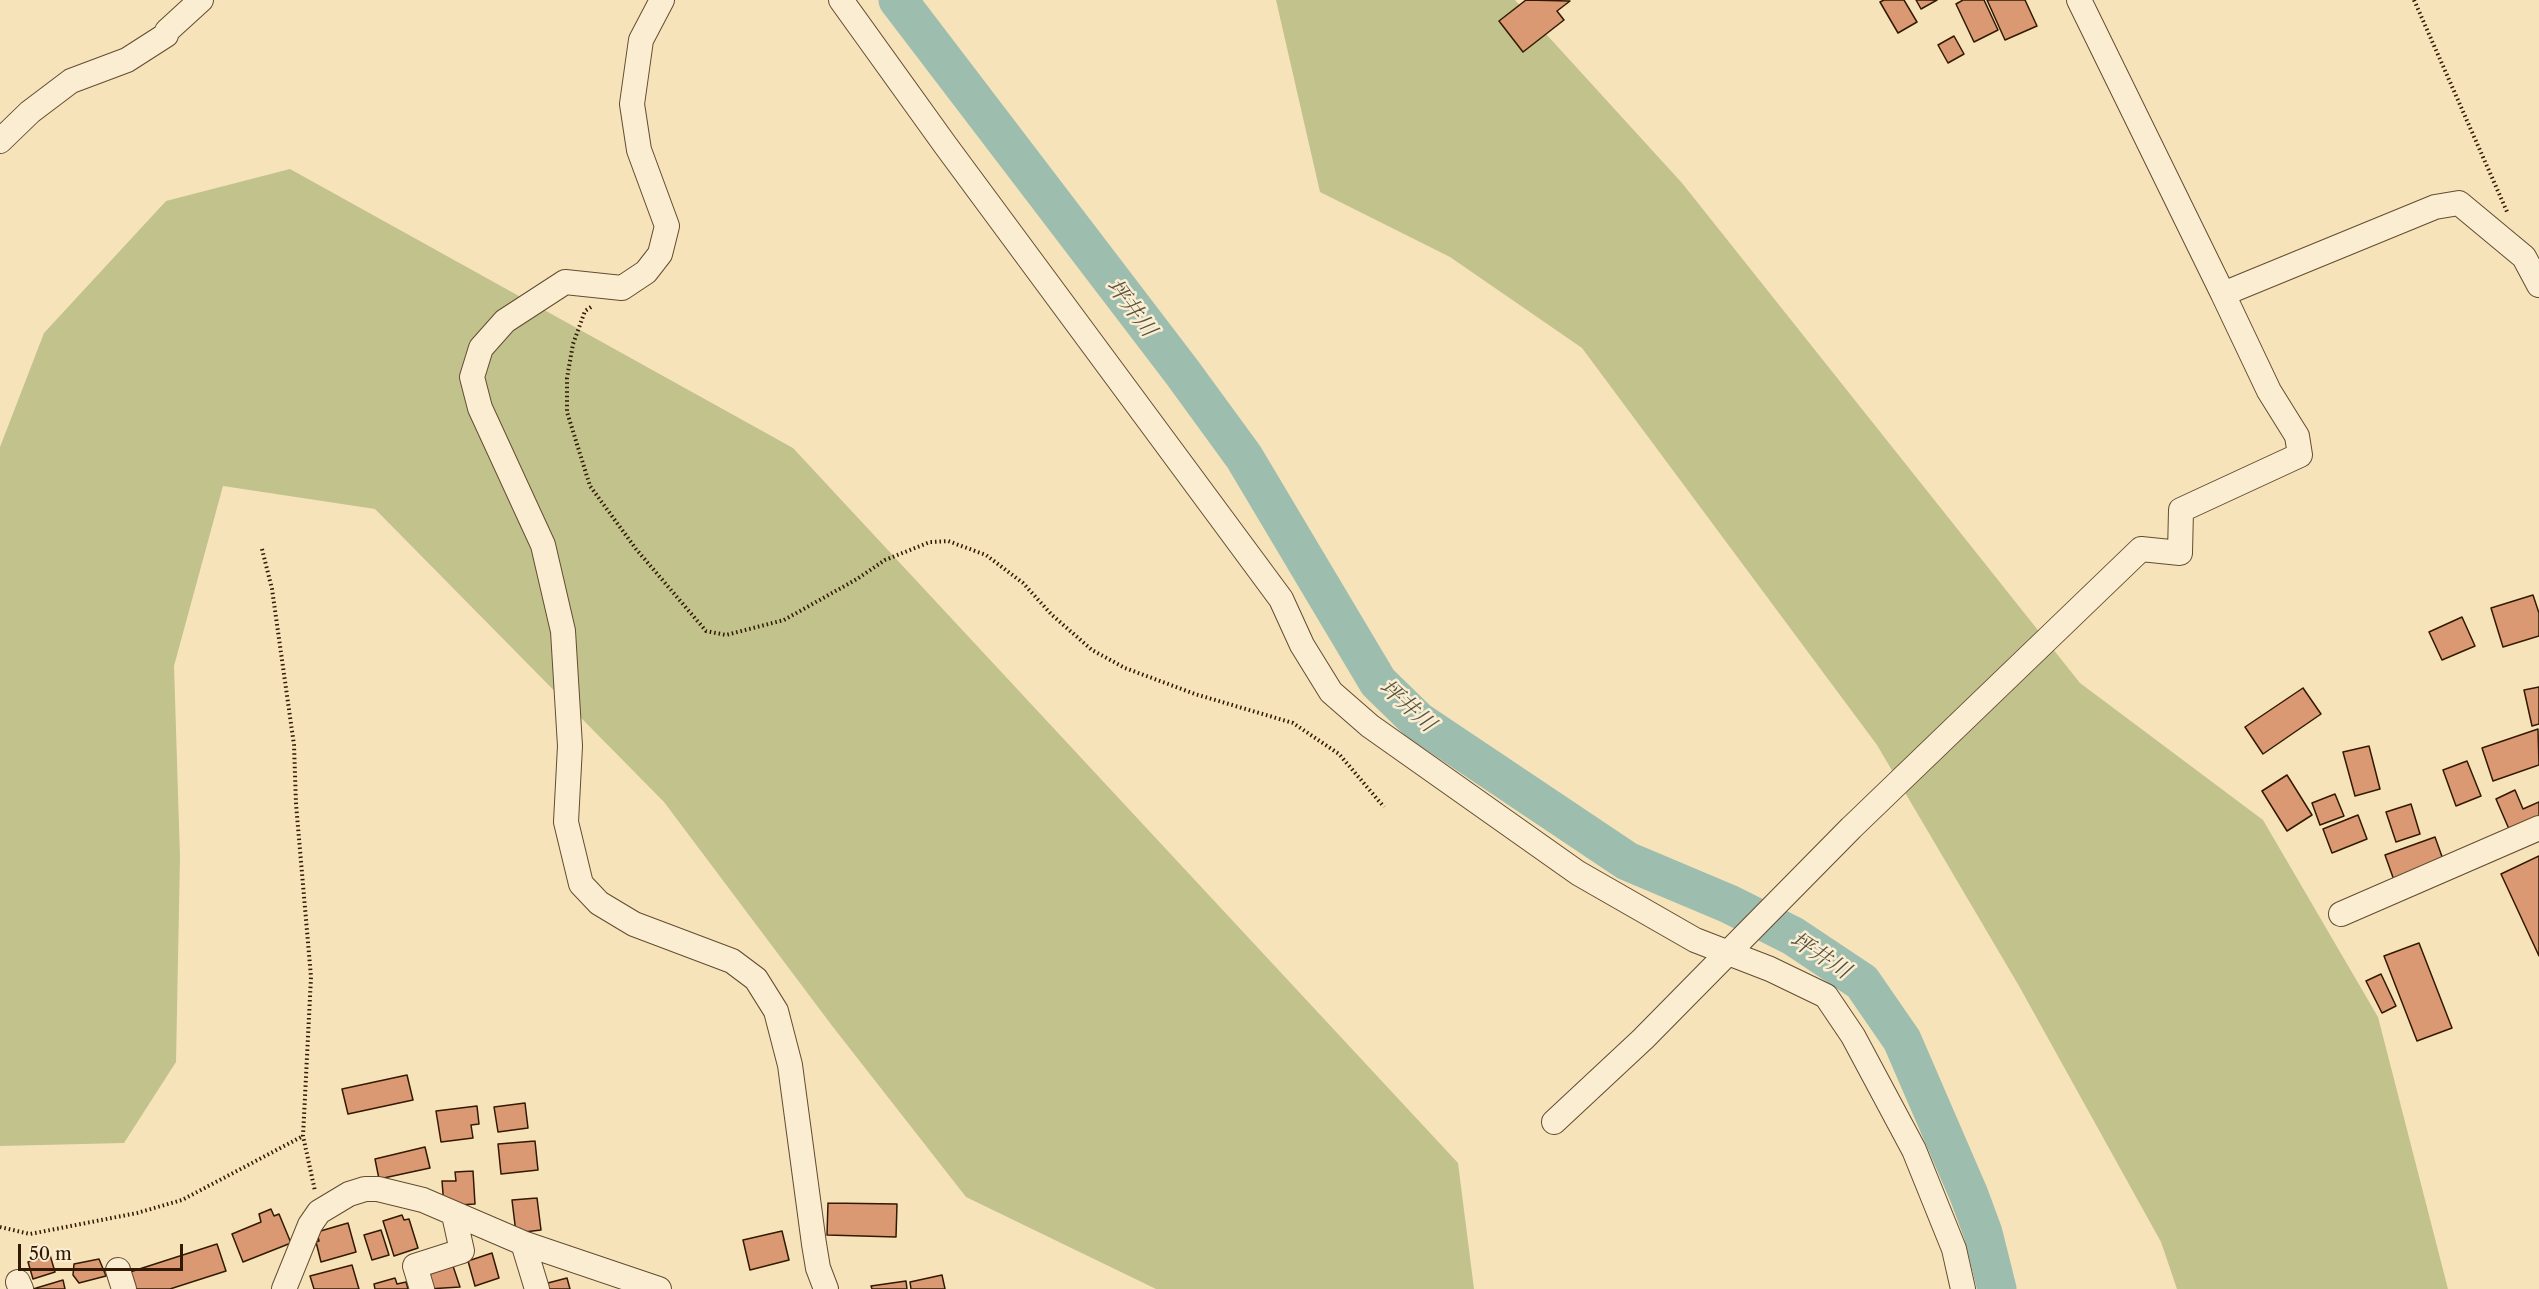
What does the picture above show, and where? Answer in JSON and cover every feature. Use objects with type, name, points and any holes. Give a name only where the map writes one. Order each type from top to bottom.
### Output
[{"type":"street","points":[[0,141],[30,112],[71,81],[127,60],[166,35],[167,31],[201,0]]},
{"type":"street","points":[[662,0],[641,40],[632,104],[639,150],[666,226],[660,254],[646,272],[622,288],[565,282],[505,321],[482,348],[472,377],[480,408],[543,545],[563,631],[570,746],[566,822],[581,884],[598,903],[634,924],[732,961],[756,979],[776,1011],[790,1065],[814,1244],[826,1289]]},
{"type":"street","points":[[841,0],[946,146],[1281,599],[1302,645],[1331,692],[1370,726],[1578,873],[1695,940],[1736,944],[1770,969],[1826,996],[1854,1036],[1914,1150],[1954,1249],[1963,1289]]},
{"type":"street","points":[[1554,1122],[1643,1039],[1851,828],[2141,549],[2180,553],[2181,510],[2300,455],[2297,436],[2269,391],[2079,0]]},
{"type":"street","points":[[2223,294],[2435,207],[2459,203],[2524,257],[2539,285]]},
{"type":"street","points":[[2341,914],[2539,828]]},
{"type":"street","points":[[284,1289],[310,1225],[319,1212],[349,1194],[365,1189],[378,1189],[423,1200],[523,1243],[659,1289]]},
{"type":"street","points":[[422,1289],[415,1266],[462,1251],[454,1215]]},
{"type":"street","points":[[523,1243],[537,1289]]},
{"type":"path","points":[[2414,0],[2509,216]]},
{"type":"path","points":[[622,288],[585,311],[573,344],[567,378],[567,412],[590,486],[636,549],[706,631],[726,635],[784,620],[857,579],[885,560],[930,542],[948,542],[986,555],[1023,582],[1052,615],[1092,650],[1125,668],[1195,694],[1293,723],[1339,754],[1384,807]]},
{"type":"path","points":[[262,549],[272,589],[294,745],[296,804],[311,977],[303,1137],[319,1212]]},
{"type":"path","points":[[0,1227],[30,1234],[137,1214],[182,1200],[303,1137]]},
{"type":"green space","points":[[1276,0],[1515,0],[1682,183],[2080,683],[2263,820],[2378,1017],[2448,1289],[2177,1289],[2161,1242],[2019,986],[1877,745],[1582,348],[1450,257],[1320,192]]},
{"type":"green space","points":[[290,169],[793,448],[1458,1163],[1474,1289],[1156,1289],[966,1197],[833,1027],[664,802],[375,509],[223,486],[174,666],[180,857],[176,1062],[124,1143],[0,1146],[0,447],[44,333],[166,201]]},
{"type":"building","points":[[1526,0],[1570,1],[1557,11],[1564,20],[1523,52],[1499,21]]},
{"type":"building","points":[[1904,0],[1917,22],[1898,33],[1880,2]]},
{"type":"building","points":[[1916,0],[1937,0],[1921,9]]},
{"type":"building","points":[[1963,0],[1984,0],[1998,30],[1974,42],[1956,4]]},
{"type":"building","points":[[1987,0],[2025,0],[2037,26],[2005,40]]},
{"type":"building","points":[[1954,36],[1964,54],[1948,63],[1938,45]]},
{"type":"building","points":[[2533,595],[2539,613],[2539,636],[2503,647],[2491,608]]},
{"type":"building","points":[[2462,617],[2475,646],[2442,660],[2429,632]]},
{"type":"building","points":[[2539,687],[2539,724],[2532,726],[2524,690]]},
{"type":"building","points":[[2303,688],[2321,714],[2263,754],[2245,727]]},
{"type":"building","points":[[2538,729],[2539,765],[2493,781],[2482,748]]},
{"type":"building","points":[[2369,746],[2380,789],[2355,796],[2343,752]]},
{"type":"building","points":[[2467,761],[2481,796],[2456,806],[2443,770]]},
{"type":"building","points":[[2287,775],[2312,815],[2287,831],[2262,791]]},
{"type":"building","points":[[2515,790],[2523,809],[2539,802],[2539,824],[2512,836],[2496,799]]},
{"type":"building","points":[[2335,794],[2344,816],[2320,825],[2312,803]]},
{"type":"building","points":[[2411,804],[2420,834],[2396,842],[2386,812]]},
{"type":"building","points":[[2358,815],[2367,839],[2332,853],[2323,829]]},
{"type":"building","points":[[2435,837],[2445,865],[2395,883],[2385,855]]},
{"type":"building","points":[[2539,856],[2539,956],[2501,874]]},
{"type":"building","points":[[2419,943],[2452,1028],[2417,1041],[2384,956]]},
{"type":"building","points":[[2381,974],[2396,1006],[2382,1013],[2366,981]]},
{"type":"building","points":[[407,1075],[413,1100],[348,1114],[342,1089]]},
{"type":"building","points":[[525,1103],[528,1128],[498,1132],[494,1107]]},
{"type":"building","points":[[477,1106],[479,1124],[471,1125],[473,1138],[441,1142],[436,1111]]},
{"type":"building","points":[[535,1141],[538,1170],[501,1174],[498,1144]]},
{"type":"building","points":[[425,1147],[430,1168],[379,1179],[375,1159]]},
{"type":"building","points":[[473,1171],[475,1204],[444,1206],[442,1181],[456,1181],[455,1172]]},
{"type":"building","points":[[537,1198],[541,1230],[516,1233],[512,1200]]},
{"type":"building","points":[[828,1203],[897,1204],[896,1237],[827,1235]]},
{"type":"building","points":[[271,1209],[274,1216],[279,1214],[291,1243],[243,1262],[232,1234],[261,1222],[259,1214]]},
{"type":"building","points":[[402,1215],[404,1220],[409,1219],[418,1248],[394,1256],[383,1221]]},
{"type":"building","points":[[348,1223],[356,1252],[321,1262],[316,1242],[319,1241],[317,1232]]},
{"type":"building","points":[[381,1230],[389,1255],[372,1260],[364,1235]]},
{"type":"building","points":[[782,1231],[789,1260],[750,1270],[743,1240]]},
{"type":"building","points":[[217,1244],[226,1271],[170,1289],[135,1289],[130,1272]]},
{"type":"building","points":[[492,1253],[499,1278],[475,1286],[468,1261]]},
{"type":"building","points":[[50,1255],[55,1272],[33,1279],[28,1262]]},
{"type":"building","points":[[99,1259],[106,1276],[79,1283],[73,1275],[74,1264]]},
{"type":"building","points":[[352,1265],[359,1289],[314,1289],[310,1276]]},
{"type":"building","points":[[453,1266],[460,1287],[428,1289],[424,1276]]},
{"type":"building","points":[[942,1275],[945,1289],[911,1289],[910,1282]]},
{"type":"building","points":[[395,1278],[397,1284],[406,1282],[408,1289],[375,1289],[374,1284]]},
{"type":"building","points":[[567,1278],[570,1289],[545,1289],[544,1284]]},
{"type":"building","points":[[63,1280],[65,1289],[33,1289]]},
{"type":"building","points":[[906,1281],[907,1289],[872,1289],[871,1286]]},
{"type":"waterway","name":"坪井川","points":[[898,0],[1182,372],[1244,457],[1378,682],[1418,721],[1627,861],[1729,904],[1793,936],[1862,982],[1902,1040],[1969,1195],[1983,1233],[1997,1289]]}]
